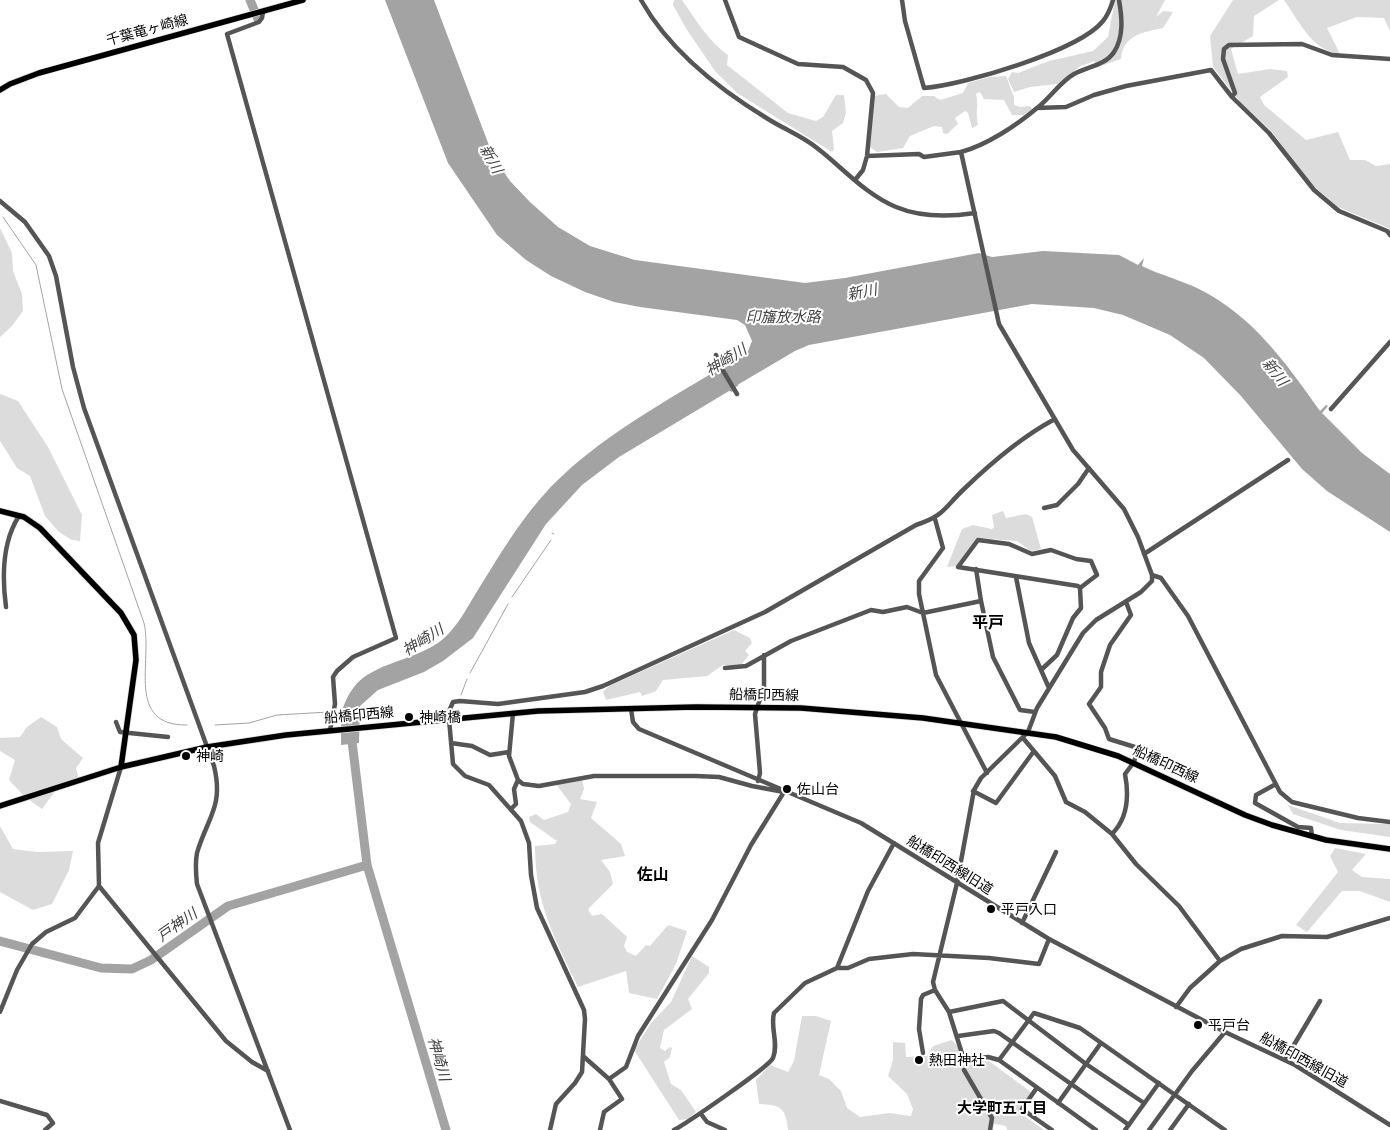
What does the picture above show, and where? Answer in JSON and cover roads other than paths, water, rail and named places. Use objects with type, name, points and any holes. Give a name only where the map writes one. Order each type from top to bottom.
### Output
[{"type":"main road","name":"千葉竜ヶ崎線","points":[[0,90],[34,75],[302,0]]},
{"type":"main road","points":[[0,512],[19,516],[32,522],[45,533],[121,613],[132,632],[136,660],[121,767]]},
{"type":"main road","name":"船橋印西線","points":[[0,806],[121,767],[207,747],[331,730],[574,709],[755,707],[852,711],[960,722],[1028,732],[1085,744],[1134,762],[1245,815],[1312,836],[1390,849]]},
{"type":"street","points":[[641,0],[672,41],[707,76],[768,119],[816,147],[882,200],[908,211],[940,215],[975,213]]},
{"type":"street","points":[[725,0],[739,37],[798,64],[843,66],[866,80],[872,93],[867,156],[863,170],[855,180]]},
{"type":"street","points":[[902,0],[905,21],[924,88],[943,87],[974,77],[1005,71],[1067,46],[1102,22],[1113,0]]},
{"type":"street","points":[[867,156],[919,154],[924,157],[961,152],[992,137],[1037,108],[1073,75],[1099,64],[1113,55],[1123,22],[1119,0]]},
{"type":"street","points":[[258,13],[262,18],[259,22],[227,34],[396,638],[349,660],[333,677],[335,704],[331,730]]},
{"type":"street","points":[[1232,97],[1234,93],[1223,59],[1224,48],[1229,46],[1302,44],[1332,55],[1390,59]]},
{"type":"street","points":[[1037,108],[1066,107],[1094,95],[1126,86],[1207,69],[1215,73],[1232,97],[1269,133],[1301,177],[1331,205],[1387,231],[1390,235]]},
{"type":"street","points":[[961,152],[984,246],[996,316],[1073,450],[1124,509],[1152,575],[1148,587],[1096,620],[1083,633],[1035,712],[1028,732],[987,773],[973,791],[957,883],[938,957],[934,982],[935,990],[950,1012],[964,1060],[988,1056],[999,1060],[1036,1089],[1096,1130]]},
{"type":"street","points":[[0,201],[20,216],[36,234],[52,264],[84,408],[216,773],[218,795],[215,809],[197,854],[197,884],[290,1130]]},
{"type":"street","points":[[1331,409],[1390,342]]},
{"type":"street","points":[[716,355],[719,364],[737,394]]},
{"type":"street","points":[[550,1130],[556,1104],[579,1078],[583,1056],[584,1010],[537,908],[532,890],[528,833],[512,808],[488,785],[464,776],[453,764],[450,709],[454,702],[498,704],[585,692],[603,686],[766,612],[916,525],[935,519],[962,490],[1007,450],[1055,419]]},
{"type":"street","points":[[1144,554],[1288,460]]},
{"type":"street","points":[[1044,508],[1057,505],[1078,484],[1089,468]]},
{"type":"street","points":[[6,607],[2,584],[4,566],[12,528],[19,516]]},
{"type":"street","points":[[935,519],[943,548],[919,581],[923,613],[936,675],[987,773]]},
{"type":"street","points":[[978,540],[1009,544],[1032,554],[1055,550],[1076,560],[1091,561],[1097,575],[1080,588],[1078,586],[958,567],[978,540]]},
{"type":"street","points":[[976,569],[993,657],[1020,710],[1035,712]]},
{"type":"street","points":[[1152,575],[1161,578],[1188,616],[1280,792],[1292,802],[1358,818],[1390,822]]},
{"type":"street","points":[[1016,577],[1029,643],[1049,688]]},
{"type":"street","points":[[1041,670],[1057,655],[1080,608],[1080,588]]},
{"type":"street","points":[[725,668],[746,666],[791,641],[870,610],[883,612],[907,607],[923,613],[981,602]]},
{"type":"street","points":[[1112,834],[1127,803],[1124,774],[1134,762],[1138,748],[1109,739],[1105,728],[1089,704],[1101,687],[1101,672],[1110,645],[1131,615],[1126,602]]},
{"type":"street","points":[[758,780],[755,707],[764,687],[764,655]]},
{"type":"street","name":"船橋印西線旧道","points":[[631,709],[633,722],[639,730],[784,792],[847,816],[1049,939],[1176,1007],[1285,1060],[1330,1085],[1390,1125]]},
{"type":"street","points":[[513,713],[509,752],[510,763],[518,780],[523,784],[532,786],[594,776],[719,777],[784,792],[751,845],[712,920],[638,1036],[626,1067],[609,1079]]},
{"type":"street","points":[[116,722],[118,730],[125,733],[168,737]]},
{"type":"street","points":[[1023,738],[1055,776],[1066,802],[1085,812],[1112,834],[1136,864],[1179,906],[1220,961]]},
{"type":"street","points":[[451,742],[472,746],[490,754],[509,752]]},
{"type":"street","points":[[973,791],[996,803],[1034,751]]},
{"type":"street","points":[[121,767],[98,842],[99,886],[226,1041],[252,1062],[268,1071]]},
{"type":"street","points":[[512,808],[516,804],[514,789],[518,780]]},
{"type":"street","points":[[1276,784],[1256,795],[1255,803],[1298,827],[1311,828],[1312,836]]},
{"type":"street","points":[[837,968],[868,891],[894,843]]},
{"type":"street","points":[[1022,923],[1056,852]]},
{"type":"street","points":[[0,1012],[25,953],[32,944],[46,932],[75,918],[99,886]]},
{"type":"street","points":[[1176,1007],[1190,988],[1220,961],[1241,949],[1272,938],[1327,937],[1390,918]]},
{"type":"street","points":[[674,1130],[700,1114],[770,1063],[776,1046],[773,1017],[777,1008],[805,983],[837,968],[848,968],[869,958],[891,955],[989,958],[1040,964],[1049,939]]},
{"type":"street","points":[[923,1053],[920,1029],[921,999],[923,994],[935,990]]},
{"type":"street","points":[[950,1012],[1004,1001],[1086,1064],[1144,1103]]},
{"type":"street","points":[[1285,1060],[1320,1002]]},
{"type":"street","points":[[999,1060],[1034,1013],[1080,1028],[1225,1130]]},
{"type":"street","points":[[958,1036],[994,1031],[1013,1041],[1129,1125]]},
{"type":"street","points":[[1149,1130],[1174,1094],[1225,1032]]},
{"type":"street","points":[[1058,1103],[1101,1043]]},
{"type":"street","points":[[583,1056],[609,1079],[622,1099],[604,1112],[600,1130]]},
{"type":"street","points":[[964,1070],[992,1118],[990,1130]]},
{"type":"street","points":[[1125,1130],[1159,1083]]},
{"type":"street","points":[[1036,1089],[1022,1109],[1052,1130]]},
{"type":"street","points":[[0,1100],[47,1114],[53,1123],[45,1130]]},
{"type":"street","points":[[1179,1130],[1172,1128],[1189,1104]]},
{"type":"street","points":[[700,1114],[707,1122],[725,1130]]},
{"type":"water","name":"印旛放水路","points":[[385,0],[434,0],[493,156],[510,181],[530,202],[558,227],[590,246],[635,260],[805,283],[845,278],[979,253],[992,257],[1043,251],[1119,255],[1138,265],[1144,258],[1142,266],[1199,289],[1218,300],[1252,327],[1281,358],[1320,411],[1326,405],[1328,406],[1322,413],[1362,453],[1390,474],[1390,532],[1327,491],[1302,469],[1241,396],[1204,358],[1170,335],[1123,315],[1094,308],[1032,304],[809,345],[795,351],[739,384],[732,392],[729,391],[619,457],[582,485],[546,524],[473,638],[443,661],[424,672],[378,690],[360,706],[359,743],[341,745],[341,717],[336,714],[342,710],[354,687],[362,679],[384,666],[433,646],[453,629],[522,521],[561,477],[585,456],[638,418],[748,351],[752,341],[745,325],[737,320],[640,307],[614,302],[585,292],[551,276],[526,260],[497,235],[448,163]]},
{"type":"waterway","name":"神崎川","points":[[250,0],[258,19]]},
{"type":"waterway","points":[[3,217],[36,265],[62,389],[144,623],[146,638],[146,689],[149,703],[155,715],[168,722],[187,725]]},
{"type":"waterway","points":[[512,597],[551,540]]},
{"type":"waterway","points":[[470,673],[508,604]]},
{"type":"waterway","points":[[461,695],[467,679]]},
{"type":"waterway","points":[[215,725],[249,723],[277,715],[329,712]]},
{"type":"waterway","name":"神崎川","points":[[351,733],[367,865],[446,1130]]},
{"type":"waterway","name":"戸神川","points":[[0,941],[101,968],[132,969],[151,960],[228,906],[367,865]]},
{"type":"place","name":"神崎橋","points":[[409,717]]},
{"type":"place","name":"神崎","points":[[186,756]]},
{"type":"place","name":"佐山台","points":[[787,789]]},
{"type":"place","name":"平戸入口","points":[[991,909]]},
{"type":"place","name":"平戸台","points":[[1198,1025]]},
{"type":"place","name":"熱田神社","points":[[919,1060]]},
{"type":"district","name":"平戸","points":[[988,623]]},
{"type":"district","name":"佐山","points":[[653,875]]},
{"type":"district","name":"大学町五丁目","points":[[1002,1108]]},
{"type":"water label","name":"新川","points":[[491,159]]},
{"type":"water label","name":"新川","points":[[862,292]]},
{"type":"water label","name":"新川","points":[[1275,372]]}]
